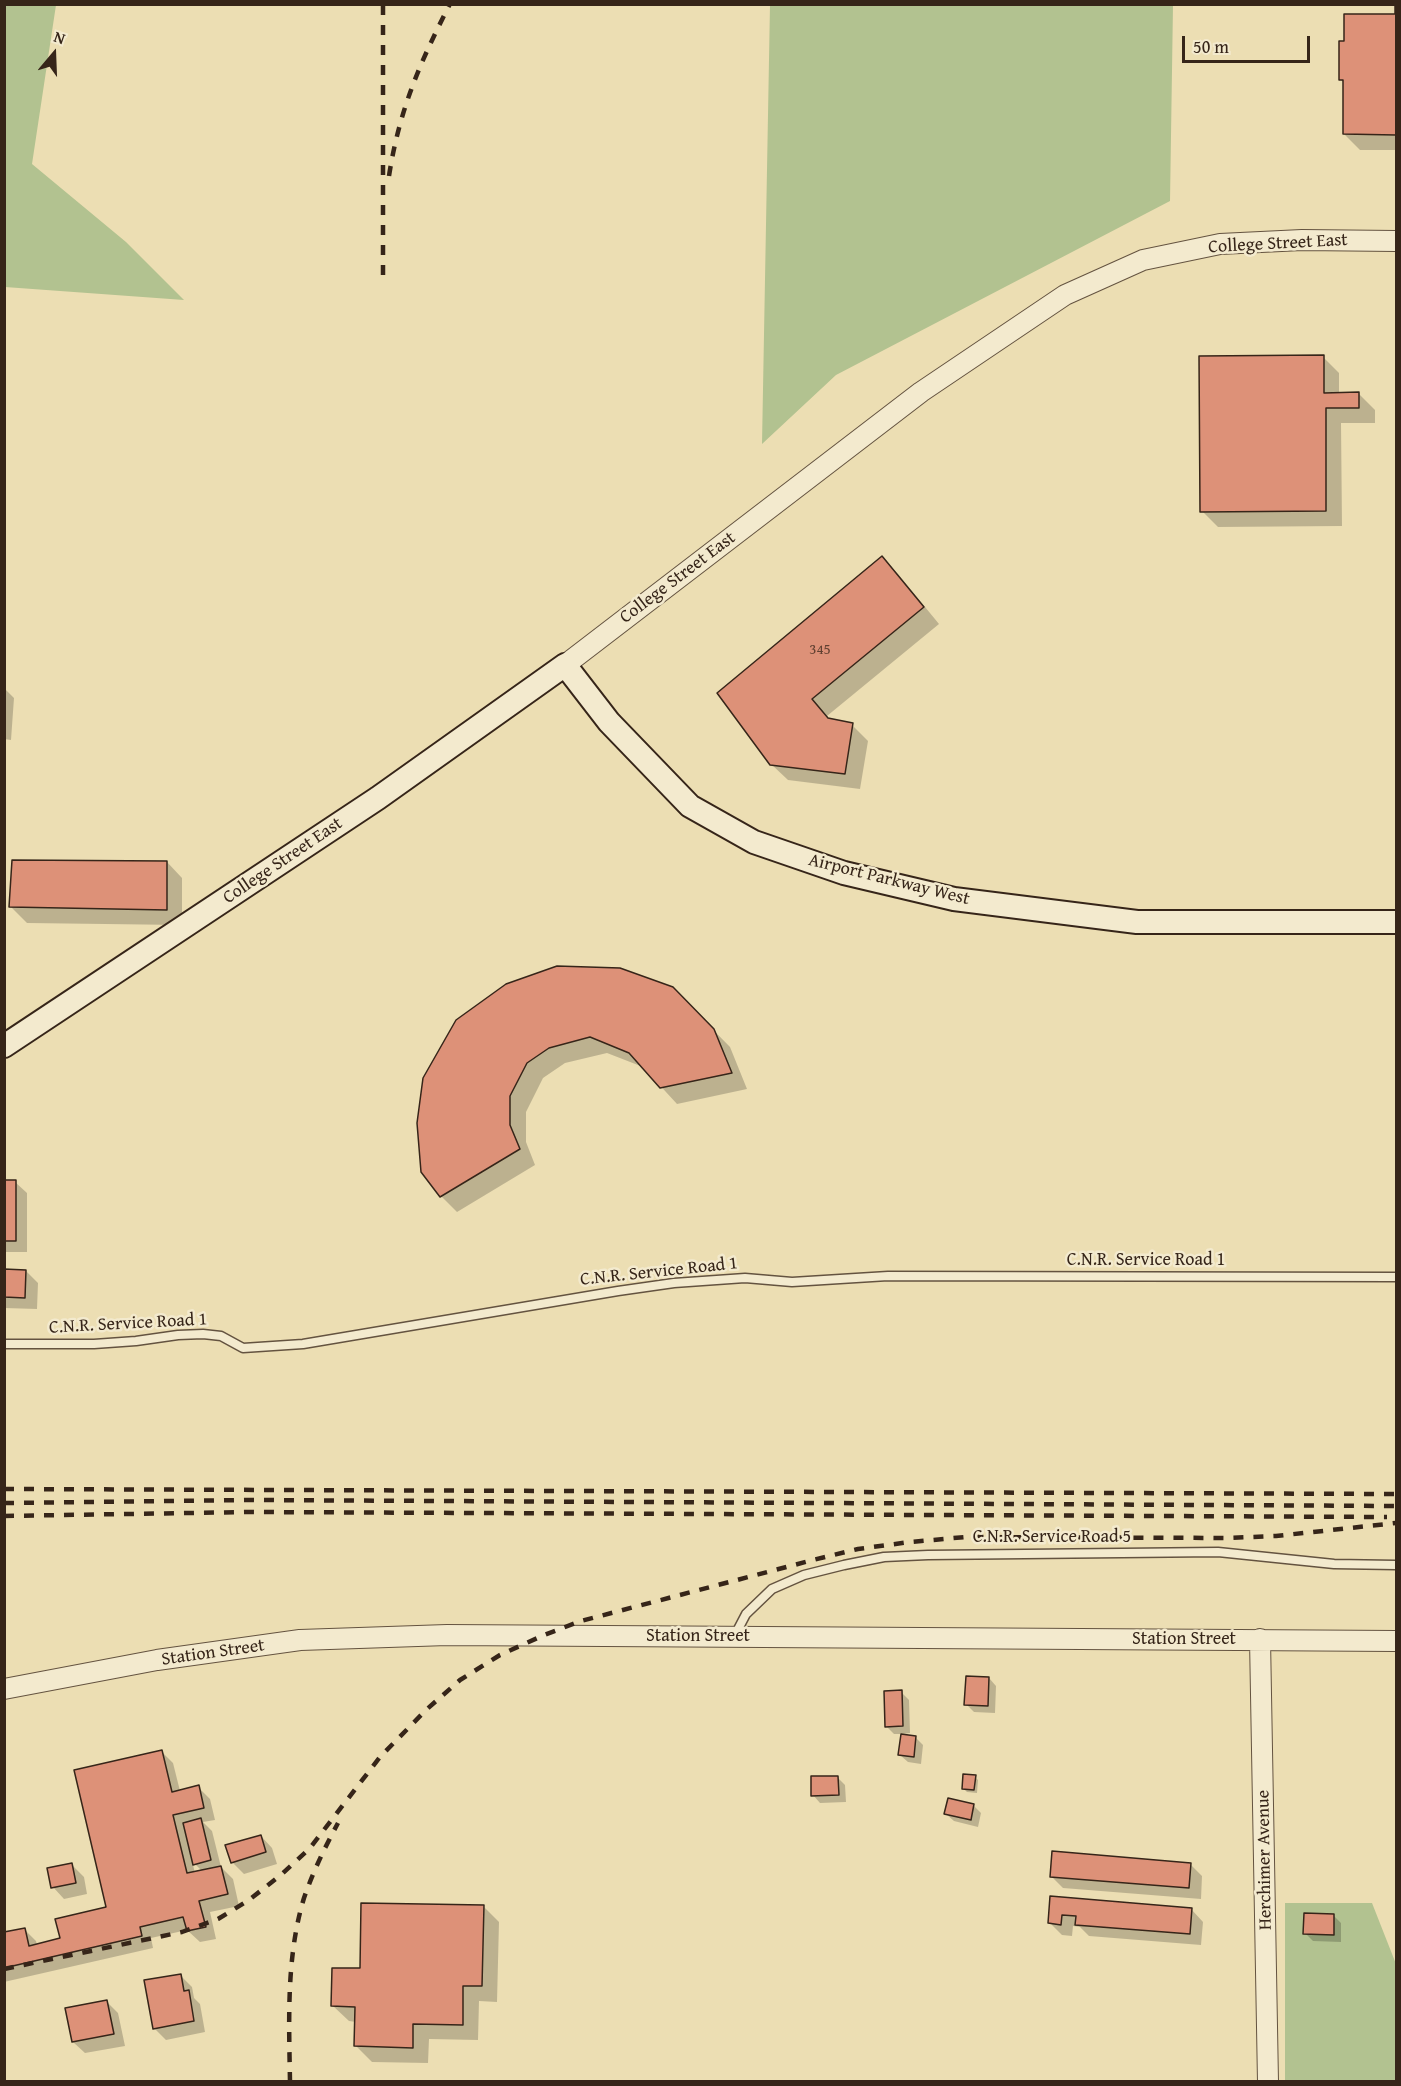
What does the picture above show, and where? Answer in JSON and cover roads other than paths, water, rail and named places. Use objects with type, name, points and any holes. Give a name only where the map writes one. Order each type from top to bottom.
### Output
[{"type":"main road","name":"Airport Parkway West","points":[[565,665],[609,722],[690,806],[754,842],[844,873],[954,899],[1137,922],[1396,922]]},
{"type":"main road","name":"College Street East","points":[[4,1046],[378,798],[565,665]]},
{"type":"street","name":"College Street East","points":[[565,665],[921,392],[1065,295],[1143,260],[1220,244],[1302,240],[1396,241]]},
{"type":"street","name":"Station Street","points":[[4,1689],[157,1660],[300,1641],[458,1635],[1396,1641]]},
{"type":"street","name":"Herchimer Avenue","points":[[1260,1639],[1269,2082]]},
{"type":"lane","name":"C.N.R. Service Road 1","points":[[4,1344],[94,1344],[203,1334],[221,1336],[243,1348],[303,1344],[618,1291],[674,1283],[745,1278],[792,1282],[888,1276],[1396,1277]]},
{"type":"lane","name":"C.N.R. Service Road 5","points":[[734,1636],[746,1614],[772,1589],[804,1575],[884,1557],[1218,1552],[1334,1564],[1396,1565]]},
{"type":"railway","points":[[383,4],[383,275]]},
{"type":"railway","points":[[389,176],[393,152],[412,87],[450,4]]},
{"type":"railway","points":[[4,1489],[1396,1494]]},
{"type":"railway","points":[[4,1503],[251,1500],[1396,1506]]},
{"type":"railway","points":[[4,1516],[249,1512],[1387,1517]]},
{"type":"railway","points":[[4,1969],[182,1932],[218,1919],[249,1900],[310,1848],[380,1757],[426,1710],[460,1680],[500,1655],[581,1621],[858,1549],[910,1542],[966,1537],[1227,1538],[1276,1536],[1396,1523]]},
{"type":"railway","points":[[290,2082],[291,1966],[298,1920],[311,1879],[338,1823]]}]
